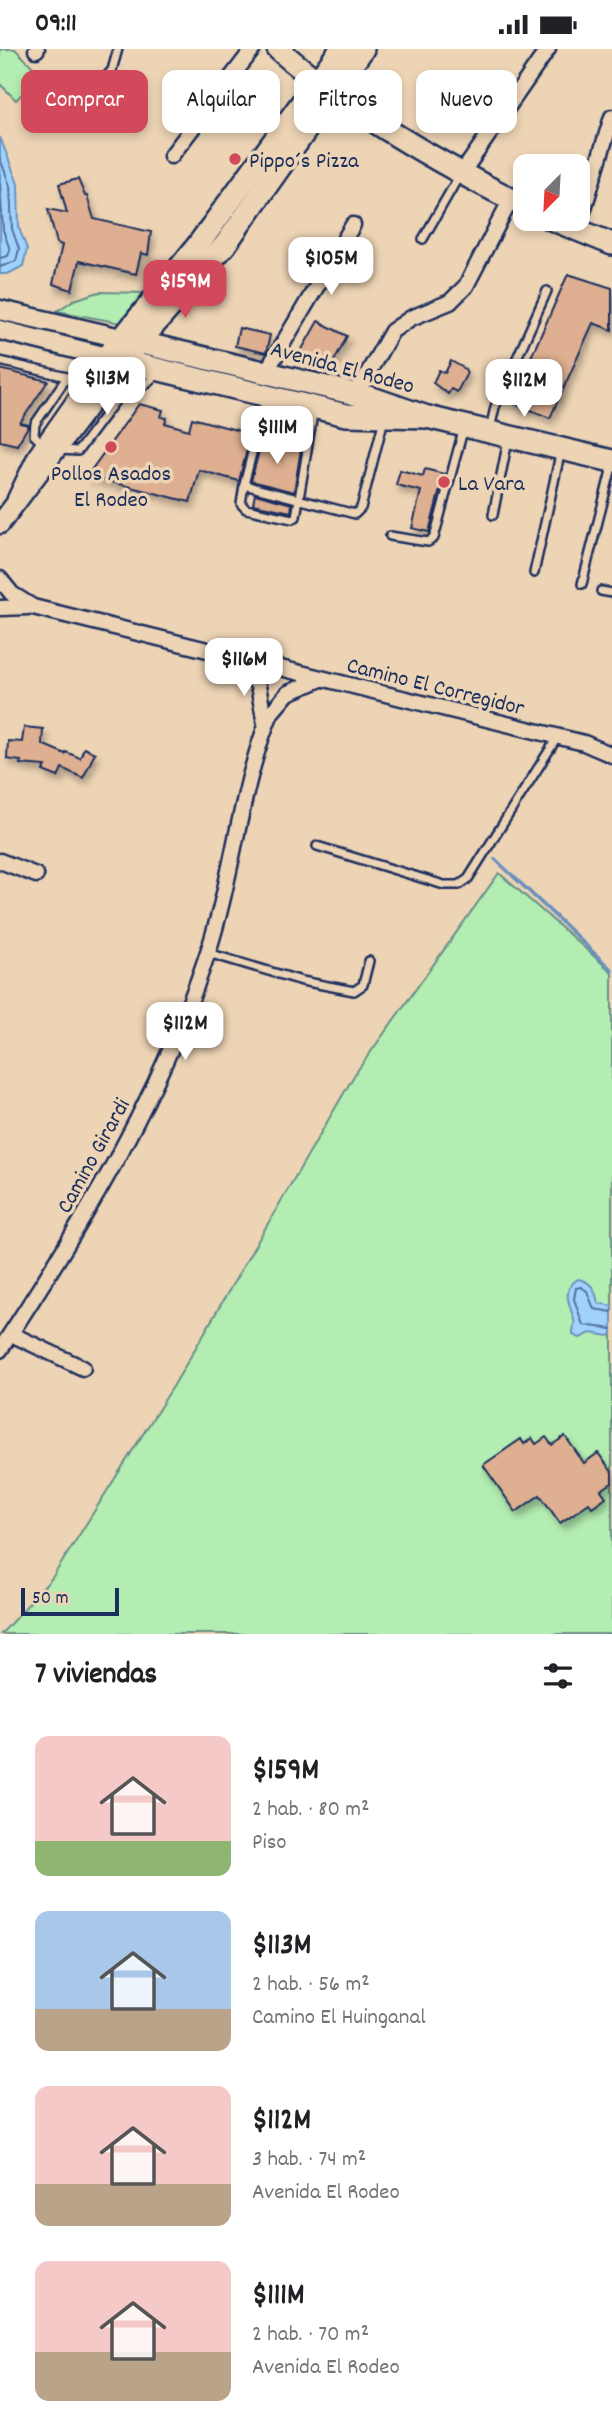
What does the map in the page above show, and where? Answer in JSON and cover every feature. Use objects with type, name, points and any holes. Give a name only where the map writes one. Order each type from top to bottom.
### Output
[{"type":"main road","points":[[278,49],[304,70]]},
{"type":"main road","points":[[332,70],[341,49]]},
{"type":"main road","points":[[342,70],[363,49]]},
{"type":"main road","points":[[115,359],[129,340],[225,244],[296,133]]},
{"type":"main road","points":[[398,133],[462,173],[513,200]]},
{"type":"main road","points":[[577,231],[612,244]]},
{"type":"main road","name":"Avenida El Rodeo","points":[[129,340],[356,394],[427,417],[612,461]]},
{"type":"main road","name":"Avenida El Rodeo","points":[[115,359],[361,418],[427,417]]},
{"type":"street","points":[[171,156],[253,49]]},
{"type":"street","points":[[462,173],[548,49]]},
{"type":"street","points":[[590,189],[612,117]]},
{"type":"street","points":[[356,394],[392,331],[411,318],[450,302],[461,292],[513,211]]},
{"type":"street","points":[[266,372],[353,225]]},
{"type":"street","name":"Avenida El Rodeo","points":[[0,310],[129,340]]},
{"type":"street","name":"Avenida El Rodeo","points":[[0,330],[115,359]]},
{"type":"street","points":[[52,447],[101,407],[115,359]]},
{"type":"street","points":[[0,524],[115,359]]},
{"type":"street","points":[[0,607],[5,597],[2,582]]},
{"type":"street","name":"Camino El Corregidor","points":[[2,582],[17,598],[33,607]]},
{"type":"street","name":"Camino El Corregidor","points":[[0,607],[33,607],[557,738],[612,744]]},
{"type":"street","name":"Camino Girardi","points":[[242,660],[262,697],[265,728]]},
{"type":"street","name":"Camino Girardi","points":[[0,1350],[98,1196],[132,1136],[176,1038],[208,953],[265,728],[282,698],[321,679]]},
{"type":"street","name":"Camino El Corregidor","points":[[584,743],[612,755]]},
{"type":"street","points":[[0,861],[36,875]]},
{"type":"street","points":[[10,1334],[83,1368]]},
{"type":"lane","points":[[112,70],[118,61],[118,49]]},
{"type":"lane","points":[[423,239],[447,193],[462,173]]},
{"type":"lane","points":[[493,515],[498,435],[495,407],[547,291]]},
{"type":"lane","points":[[0,361],[67,377],[35,424],[34,435],[52,447]]},
{"type":"lane","points":[[101,407],[128,384],[145,385],[162,369]]},
{"type":"lane","points":[[266,394],[244,485],[241,504],[246,509],[292,519],[296,517],[314,407]]},
{"type":"lane","points":[[244,485],[355,514],[358,512],[385,418]]},
{"type":"lane","points":[[390,535],[428,541],[434,538],[464,426]]},
{"type":"lane","points":[[534,573],[561,449]]},
{"type":"lane","points":[[582,584],[612,467]]},
{"type":"lane","points":[[601,591],[612,593]]},
{"type":"lane","points":[[317,846],[444,884],[459,884],[468,879],[484,857],[557,738]]},
{"type":"lane","points":[[208,953],[302,981],[356,991],[363,985],[369,961]]},
{"type":"green space","points":[[0,49],[15,49],[36,70],[21,70],[21,95],[16,100],[0,84]]},
{"type":"green space","points":[[99,292],[144,293],[121,323],[57,311],[74,300]]},
{"type":"green space","points":[[499,873],[612,972],[612,1634],[1,1634],[52,1578],[174,1385],[355,1074]]},
{"type":"water","points":[[0,137],[18,184],[19,228],[27,249],[23,266],[8,274],[0,274]]},
{"type":"water","points":[[578,1279],[592,1287],[598,1303],[612,1306],[612,1334],[609,1336],[591,1333],[580,1338],[573,1335],[574,1321],[568,1292]]},
{"type":"building","points":[[78,179],[94,219],[151,232],[148,255],[141,253],[136,274],[79,261],[72,290],[53,284],[62,245],[57,243],[48,209],[67,213],[59,184]]},
{"type":"building","points":[[568,274],[612,288],[612,330],[593,323],[550,418],[511,402]]},
{"type":"building","points":[[318,321],[347,336],[331,367],[318,360],[315,365],[303,359],[306,353],[301,351]]},
{"type":"building","points":[[239,328],[270,335],[266,353],[235,346]]},
{"type":"building","points":[[451,361],[467,373],[457,392],[451,389],[448,394],[433,383],[439,370],[445,373]]},
{"type":"building","points":[[0,369],[48,381],[20,423],[29,425],[17,445],[0,441]]},
{"type":"building","points":[[139,404],[163,410],[161,417],[167,418],[165,423],[189,430],[192,418],[251,434],[239,481],[199,470],[190,502],[87,476]]},
{"type":"building","points":[[262,440],[301,449],[294,492],[251,481]]},
{"type":"building","points":[[425,469],[444,474],[429,532],[412,528],[421,491],[396,485],[400,470],[423,476]]},
{"type":"building","points":[[255,494],[292,504],[291,512],[253,504]]},
{"type":"building","points":[[24,727],[43,729],[42,744],[65,754],[66,752],[80,758],[84,748],[95,753],[83,778],[62,768],[58,777],[43,771],[46,766],[20,764],[21,761],[7,759],[8,741],[22,742]]},
{"type":"building","points":[[565,1436],[584,1463],[598,1453],[612,1472],[612,1483],[601,1490],[606,1497],[592,1507],[589,1503],[560,1523],[540,1495],[516,1512],[483,1465],[521,1439],[524,1444],[532,1438],[536,1444],[546,1437],[552,1445]]},
{"type":"waterway","points":[[495,859],[612,970]]},
{"type":"place","name":"Pippo´s Pizza","points":[[235,159]]},
{"type":"place","name":"Pollos Asados El Rodeo","points":[[111,447]]},
{"type":"place","name":"La Vara","points":[[444,482]]}]
